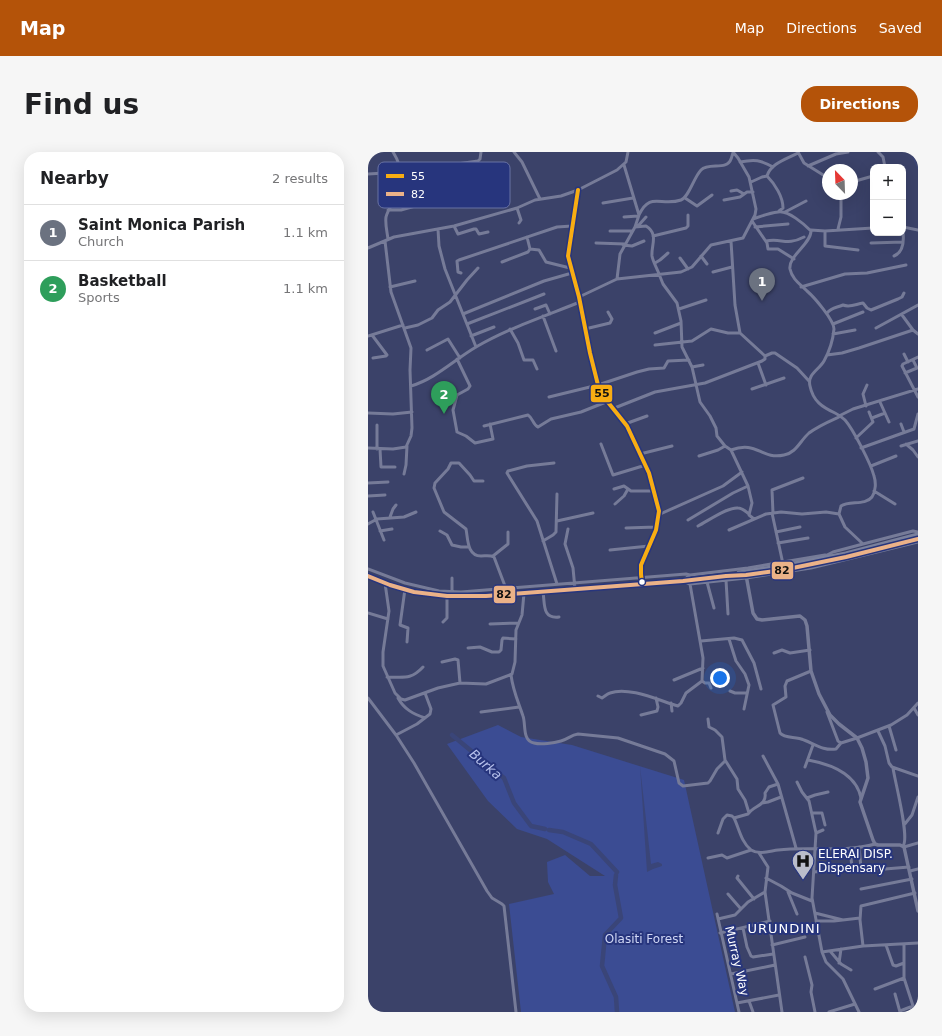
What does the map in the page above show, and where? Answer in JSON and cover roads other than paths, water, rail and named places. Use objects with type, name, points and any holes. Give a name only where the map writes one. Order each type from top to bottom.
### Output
[{"type":"highway","points":[[368,576],[405,590],[447,596],[473,597],[543,592],[642,580],[683,581],[726,578],[783,564],[830,556],[918,535]]},
{"type":"highway","points":[[739,574],[746,578],[846,557],[918,539]]},
{"type":"street","points":[[393,152],[398,162]]},
{"type":"street","points":[[471,162],[478,161],[480,159],[481,152]]},
{"type":"street","points":[[514,152],[522,162],[540,199]]},
{"type":"street","points":[[368,248],[387,240],[454,226],[517,208],[540,199],[561,196],[578,190],[607,176],[624,165],[628,152]]},
{"type":"street","points":[[579,297],[617,279],[681,272],[688,269],[711,245],[743,238],[756,212],[751,182],[733,152]]},
{"type":"street","points":[[638,216],[643,207],[650,201],[679,201],[685,198],[692,183],[701,170],[707,166],[721,166],[727,164],[731,160],[733,152]]},
{"type":"street","points":[[808,166],[836,154],[848,152]]},
{"type":"street","points":[[878,152],[883,157],[884,164]]},
{"type":"street","points":[[768,176],[773,167],[798,153],[804,163],[822,174]]},
{"type":"street","points":[[740,162],[756,160],[762,161],[773,167]]},
{"type":"street","points":[[624,165],[638,216],[637,227]]},
{"type":"street","points":[[368,174],[378,173]]},
{"type":"street","points":[[751,182],[768,176]]},
{"type":"street","points":[[752,220],[779,211],[783,208],[775,186],[768,176]]},
{"type":"street","points":[[858,180],[870,177]]},
{"type":"street","points":[[578,190],[568,252],[570,268],[579,297],[598,385],[606,402],[625,424],[646,465],[659,511],[656,527],[642,560],[642,580]]},
{"type":"street","points":[[731,191],[737,190],[744,194]]},
{"type":"street","points":[[724,200],[740,197],[747,192],[753,192]]},
{"type":"street","points":[[685,198],[697,206],[712,195]]},
{"type":"street","points":[[602,203],[633,198]]},
{"type":"street","points":[[838,229],[841,217],[841,200]]},
{"type":"street","points":[[785,212],[806,201]]},
{"type":"street","points":[[404,474],[407,446],[412,431],[410,370],[411,348],[390,286],[386,227],[388,210],[395,211],[408,208]]},
{"type":"street","points":[[517,208],[521,220],[519,223]]},
{"type":"street","points":[[779,211],[793,216],[811,230],[870,228]]},
{"type":"street","points":[[653,236],[686,228],[688,226],[688,215]]},
{"type":"street","points":[[624,217],[638,216]]},
{"type":"street","points":[[617,279],[620,254],[624,244],[632,231],[646,216]]},
{"type":"street","points":[[752,220],[755,227],[766,241],[768,249],[778,249],[794,259]]},
{"type":"street","points":[[755,227],[788,224]]},
{"type":"street","points":[[454,226],[458,234],[474,229],[476,229],[479,234],[488,232]]},
{"type":"street","points":[[461,273],[458,272],[457,261],[560,226],[572,226]]},
{"type":"street","points":[[637,227],[648,227],[653,236],[654,244],[652,256],[662,282],[677,303],[679,309],[683,351],[692,368],[701,405],[709,413],[716,428],[717,436],[725,446],[731,450],[742,472],[748,486],[752,503],[749,514]]},
{"type":"street","points":[[906,228],[918,230]]},
{"type":"street","points":[[438,229],[441,254],[445,269],[476,347]]},
{"type":"street","points":[[809,381],[813,373],[823,363],[833,334],[833,324],[827,313],[811,295],[796,282],[790,269],[794,259],[809,238],[811,230]]},
{"type":"street","points":[[825,230],[825,246],[858,250]]},
{"type":"street","points":[[610,231],[632,231]]},
{"type":"street","points":[[894,256],[898,255],[901,251],[903,236]]},
{"type":"street","points":[[527,237],[530,249]]},
{"type":"street","points":[[766,241],[775,240],[794,242],[804,237]]},
{"type":"street","points":[[596,243],[624,244],[632,246],[644,241]]},
{"type":"street","points":[[731,241],[735,305],[740,333],[765,356]]},
{"type":"street","points":[[871,243],[903,242]]},
{"type":"street","points":[[530,249],[539,250],[546,262],[570,268]]},
{"type":"street","points":[[502,262],[522,255],[530,249]]},
{"type":"street","points":[[655,264],[668,253]]},
{"type":"street","points":[[701,256],[707,264]]},
{"type":"street","points":[[680,258],[688,269]]},
{"type":"street","points":[[802,287],[845,274],[869,273],[906,265]]},
{"type":"street","points":[[713,272],[732,267]]},
{"type":"street","points":[[368,336],[418,325],[431,319],[438,310],[445,306],[456,295],[478,268]]},
{"type":"street","points":[[463,314],[544,281],[572,273]]},
{"type":"street","points":[[390,286],[415,281]]},
{"type":"street","points":[[827,313],[833,308],[843,305],[852,306],[863,303],[871,310],[898,300],[904,293]]},
{"type":"street","points":[[467,324],[544,294]]},
{"type":"street","points":[[679,309],[706,300]]},
{"type":"street","points":[[411,386],[430,378],[476,347],[510,329],[580,302]]},
{"type":"street","points":[[535,309],[546,305],[550,314]]},
{"type":"street","points":[[876,328],[918,305]]},
{"type":"street","points":[[585,329],[610,322],[612,319],[608,312]]},
{"type":"street","points":[[833,324],[863,312]]},
{"type":"street","points":[[902,315],[913,330],[918,334]]},
{"type":"street","points":[[543,316],[556,351]]},
{"type":"street","points":[[655,333],[681,323]]},
{"type":"street","points":[[471,336],[494,327]]},
{"type":"street","points":[[510,329],[518,343],[524,360],[533,360],[537,369]]},
{"type":"street","points":[[655,345],[692,341],[712,329],[728,333],[740,333]]},
{"type":"street","points":[[833,334],[855,330]]},
{"type":"street","points":[[827,355],[842,353],[913,330]]},
{"type":"street","points":[[372,335],[387,354],[386,356],[373,358]]},
{"type":"street","points":[[427,350],[448,339],[459,358],[470,386],[468,389],[457,395],[454,410],[457,431],[477,444],[493,439],[490,424]]},
{"type":"street","points":[[612,409],[654,392],[695,385],[725,376],[758,363],[764,360],[765,356],[775,353],[797,368],[809,381],[812,392],[819,404],[840,416],[850,426],[871,466],[876,484],[872,497],[867,500],[844,504],[840,509],[839,514],[845,527],[863,544]]},
{"type":"street","points":[[904,354],[908,362]]},
{"type":"street","points":[[918,357],[903,364],[902,366],[918,396]]},
{"type":"street","points":[[549,397],[598,385],[637,372],[649,369],[664,368],[668,361],[689,360]]},
{"type":"street","points":[[905,373],[917,368],[913,360]]},
{"type":"street","points":[[758,363],[766,385]]},
{"type":"street","points":[[692,368],[703,365]]},
{"type":"street","points":[[752,389],[784,378]]},
{"type":"street","points":[[866,406],[863,394],[867,385]]},
{"type":"street","points":[[731,450],[740,447],[748,447],[754,448],[770,456],[786,455],[793,451],[809,433],[853,409],[880,402],[918,389]]},
{"type":"street","points":[[484,426],[528,415],[538,427],[551,419],[581,412],[606,402]]},
{"type":"street","points":[[880,402],[889,422]]},
{"type":"street","points":[[368,413],[393,414],[412,412]]},
{"type":"street","points":[[856,438],[872,424],[873,422],[869,412]]},
{"type":"street","points":[[872,418],[885,413]]},
{"type":"street","points":[[861,448],[904,432],[914,430],[918,414]]},
{"type":"street","points":[[625,424],[647,416]]},
{"type":"street","points":[[901,424],[904,432]]},
{"type":"street","points":[[378,426],[381,467],[395,467]]},
{"type":"street","points":[[901,446],[918,441]]},
{"type":"street","points":[[601,444],[613,476],[646,465]]},
{"type":"street","points":[[906,444],[918,457]]},
{"type":"street","points":[[368,448],[400,449],[407,446]]},
{"type":"street","points":[[640,454],[672,446]]},
{"type":"street","points":[[699,456],[711,453],[725,446]]},
{"type":"street","points":[[871,466],[896,456]]},
{"type":"street","points":[[483,481],[474,481],[457,462],[451,463],[434,487],[435,493],[444,512],[466,530],[469,547],[477,556],[493,556],[508,544],[508,532]]},
{"type":"street","points":[[554,463],[527,466],[510,470],[507,473],[534,516],[557,584]]},
{"type":"street","points":[[658,515],[723,486],[742,472]]},
{"type":"street","points":[[690,580],[783,564],[772,513],[772,490],[804,478]]},
{"type":"street","points":[[368,484],[388,482]]},
{"type":"street","points":[[614,489],[624,486],[632,491],[654,491]]},
{"type":"street","points":[[688,520],[733,493],[748,486]]},
{"type":"street","points":[[615,504],[624,496],[628,489]]},
{"type":"street","points":[[874,491],[894,504]]},
{"type":"street","points":[[543,540],[554,534],[557,494]]},
{"type":"street","points":[[368,496],[385,495]]},
{"type":"street","points":[[390,517],[396,505]]},
{"type":"street","points":[[698,526],[717,515],[734,508],[741,509],[754,519]]},
{"type":"street","points":[[373,512],[384,540]]},
{"type":"street","points":[[368,524],[376,519],[404,517],[416,512]]},
{"type":"street","points":[[728,530],[762,515],[772,513],[810,514],[830,512],[839,514]]},
{"type":"street","points":[[556,521],[593,513]]},
{"type":"street","points":[[626,528],[656,527]]},
{"type":"street","points":[[776,532],[800,527]]},
{"type":"street","points":[[380,531],[392,529]]},
{"type":"street","points":[[568,529],[565,544],[573,568],[575,589]]},
{"type":"street","points":[[440,531],[447,535],[452,545],[461,548],[469,547]]},
{"type":"street","points":[[830,556],[833,552],[910,532],[918,532]]},
{"type":"street","points":[[778,543],[808,538]]},
{"type":"street","points":[[690,580],[707,582],[726,578],[746,578],[818,567],[918,542]]},
{"type":"street","points":[[610,550],[649,546]]},
{"type":"street","points":[[493,556],[496,559],[508,594]]},
{"type":"street","points":[[368,569],[407,584],[439,591],[479,590],[574,582],[642,580],[686,574],[690,580],[701,641],[703,668],[702,681],[686,693],[680,704],[677,706],[656,698],[622,692],[611,693],[602,698],[598,696]]},
{"type":"street","points":[[452,578],[452,591]]},
{"type":"street","points":[[726,578],[728,614]]},
{"type":"street","points":[[746,578],[755,618],[760,620],[802,617],[807,626],[811,671],[835,735],[841,743]]},
{"type":"street","points":[[707,582],[714,608]]},
{"type":"street","points":[[385,583],[389,604],[382,662],[384,670],[397,697],[406,709],[417,716],[425,718]]},
{"type":"street","points":[[407,584],[400,625],[408,628],[407,642]]},
{"type":"street","points":[[543,592],[547,613],[552,617],[559,617]]},
{"type":"street","points":[[524,593],[522,615],[518,624],[516,639],[514,669],[511,675],[515,696],[523,718],[526,734],[531,742],[558,742],[578,734],[621,739],[665,754],[672,759],[675,763],[678,779],[682,786],[703,785],[709,782],[716,770],[725,761]]},
{"type":"street","points":[[443,622],[447,618],[447,596]]},
{"type":"street","points":[[368,613],[388,620]]},
{"type":"street","points":[[490,624],[518,624]]},
{"type":"street","points":[[701,641],[740,638],[744,642],[754,663],[761,689]]},
{"type":"street","points":[[468,648],[480,648],[492,652],[499,652],[501,650],[502,639],[516,639]]},
{"type":"street","points":[[729,639],[736,661],[746,678],[749,687],[746,693],[744,709]]},
{"type":"street","points":[[774,653],[782,650],[790,652],[810,650]]},
{"type":"street","points":[[442,662],[458,660],[460,683]]},
{"type":"street","points":[[387,677],[411,677],[423,667]]},
{"type":"street","points":[[674,680],[703,668]]},
{"type":"street","points":[[811,671],[793,678],[785,684],[786,698],[773,706],[780,732],[784,736],[804,740],[813,745],[835,750],[841,743],[889,726],[905,717],[918,703]]},
{"type":"street","points":[[397,697],[405,700],[438,688],[460,683],[486,684],[511,675]]},
{"type":"street","points":[[702,681],[709,683],[711,688]]},
{"type":"street","points":[[730,691],[735,693],[746,693]]},
{"type":"street","points":[[396,734],[430,714],[431,710],[425,693]]},
{"type":"street","points":[[368,698],[396,734],[414,763],[487,891],[492,898],[504,906],[516,1012]]},
{"type":"street","points":[[641,716],[657,711],[658,707],[656,698]]},
{"type":"street","points":[[671,703],[672,711]]},
{"type":"street","points":[[480,712],[519,707]]},
{"type":"street","points":[[826,708],[837,722],[857,738],[862,748],[868,774],[867,783],[861,798]]},
{"type":"street","points":[[914,708],[918,715]]},
{"type":"street","points":[[708,719],[708,727],[723,738],[725,761],[737,779],[738,789],[745,800],[749,813]]},
{"type":"street","points":[[889,726],[896,750]]},
{"type":"street","points":[[878,730],[885,746],[889,764],[893,768],[918,776]]},
{"type":"street","points":[[805,767],[813,745]]},
{"type":"street","points":[[763,756],[778,784],[796,848]]},
{"type":"street","points":[[808,760],[833,767],[845,774],[858,789],[862,808],[875,844]]},
{"type":"street","points":[[893,768],[904,825],[904,847],[918,911]]},
{"type":"street","points":[[797,782],[809,802],[816,833],[812,901],[822,952],[826,962],[844,980],[859,1012]]},
{"type":"street","points":[[734,818],[749,813],[750,810],[762,803],[766,799],[765,793],[767,789],[778,784]]},
{"type":"street","points":[[807,798],[828,792]]},
{"type":"street","points":[[762,803],[781,797]]},
{"type":"street","points":[[904,825],[912,815],[918,798]]},
{"type":"street","points":[[812,813],[822,813],[825,824]]},
{"type":"street","points":[[718,833],[725,817],[730,815],[734,818],[744,840],[751,850],[759,853],[796,848],[850,848],[875,844],[904,847],[918,843]]},
{"type":"street","points":[[816,833],[823,830]]},
{"type":"street","points":[[859,847],[861,868]]},
{"type":"street","points":[[850,848],[852,868]]},
{"type":"street","points":[[708,858],[722,855],[728,858],[751,850]]},
{"type":"street","points":[[759,853],[768,867],[765,892],[782,1012]]},
{"type":"street","points":[[814,872],[872,867],[885,870],[918,869]]},
{"type":"street","points":[[738,876],[737,878],[754,899]]},
{"type":"street","points":[[766,878],[794,895],[812,901]]},
{"type":"street","points":[[861,889],[912,879]]},
{"type":"street","points":[[787,890],[797,914]]},
{"type":"street","points":[[718,919],[734,916],[741,909],[765,892]]},
{"type":"street","points":[[863,946],[860,918],[861,906],[914,893]]},
{"type":"street","points":[[728,894],[741,909]]},
{"type":"street","points":[[815,913],[844,920]]},
{"type":"street","name":"Murray Way","points":[[717,914],[720,933],[739,1012]]},
{"type":"street","points":[[816,921],[860,918]]},
{"type":"street","points":[[720,933],[770,921]]},
{"type":"street","points":[[743,928],[747,947],[751,956],[773,954]]},
{"type":"street","points":[[772,945],[805,937]]},
{"type":"street","points":[[904,944],[904,978],[915,1012]]},
{"type":"street","points":[[822,952],[863,946],[918,944]]},
{"type":"street","points":[[886,945],[893,966],[904,963]]},
{"type":"street","points":[[839,963],[841,950]]},
{"type":"street","points":[[830,951],[839,963],[851,970]]},
{"type":"street","points":[[804,957],[812,985],[811,993],[815,1012]]},
{"type":"street","points":[[731,974],[775,965]]},
{"type":"street","points":[[875,989],[904,978]]},
{"type":"street","points":[[895,994],[900,1012],[913,1006]]},
{"type":"street","points":[[737,1003],[780,995]]},
{"type":"street","points":[[749,1001],[752,1012]]},
{"type":"street","points":[[829,1012],[855,1004]]},
{"type":"waterway","points":[[911,152],[918,169]]},
{"type":"waterway","name":"Burka","points":[[452,735],[504,778],[514,803],[531,826],[545,829]]},
{"type":"waterway","points":[[549,830],[563,832],[591,844],[617,872]]},
{"type":"waterway","name":"Burka","points":[[616,875],[615,885],[621,918],[605,935],[602,966],[616,997],[617,1012]]},
{"type":"place","name":"Saint Monica Parish","points":[[762,301]]},
{"type":"place","name":"Basketball","points":[[444,414]]},
{"type":"place","name":"ELERAI DISP. Dispensary","points":[[803,880]]},
{"type":"district","name":"URUNDINI","points":[[784,928]]},
{"type":"park label","name":"Olasiti Forest","points":[[644,939]]}]
